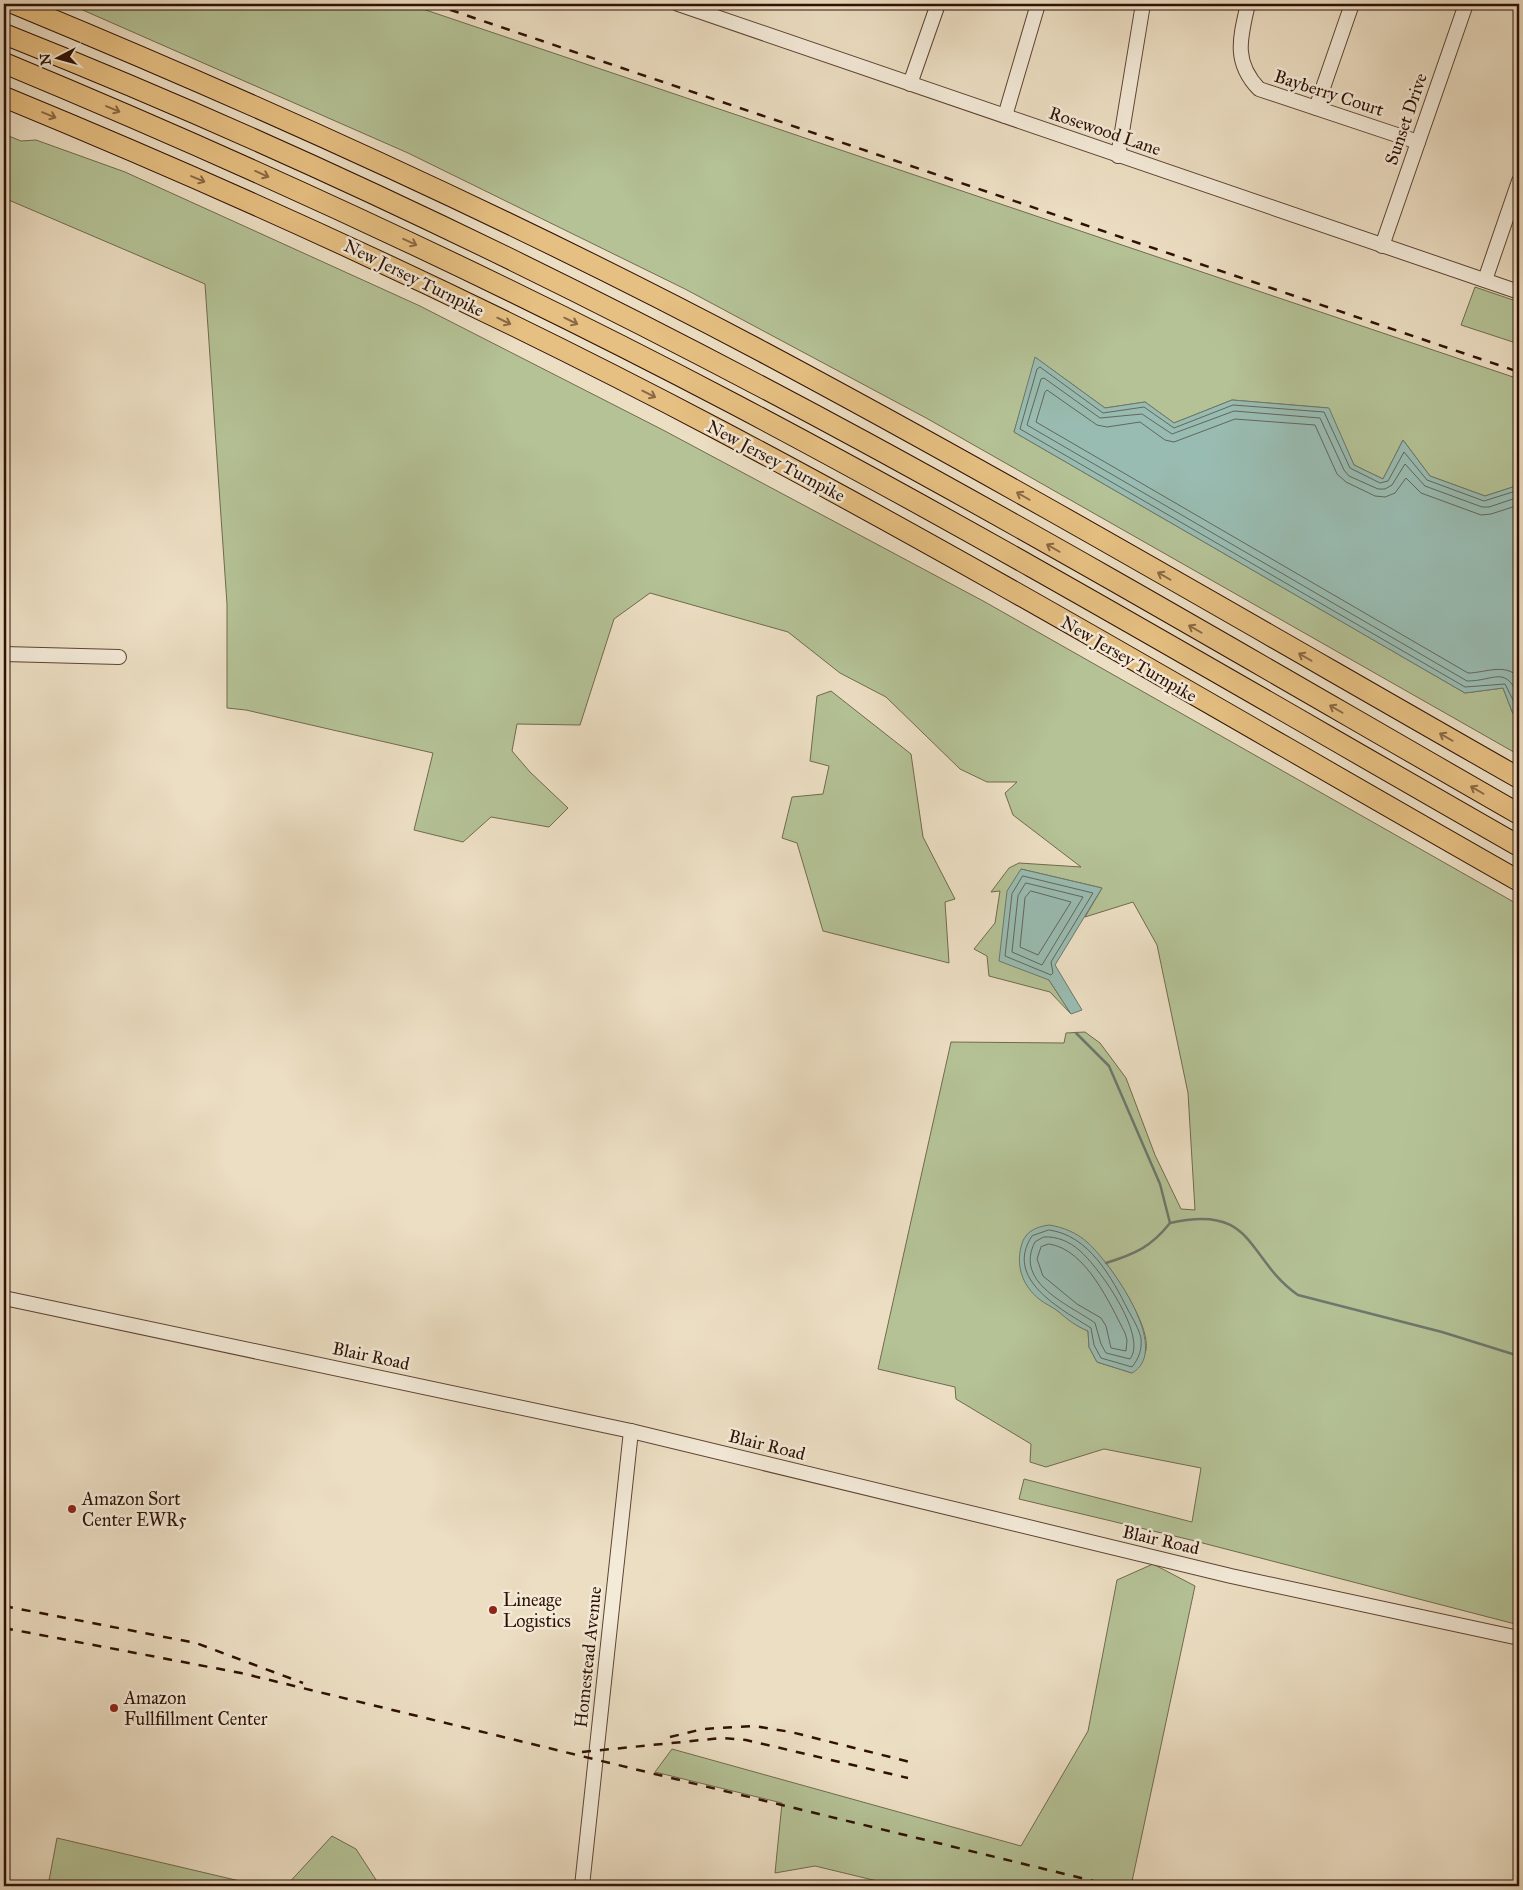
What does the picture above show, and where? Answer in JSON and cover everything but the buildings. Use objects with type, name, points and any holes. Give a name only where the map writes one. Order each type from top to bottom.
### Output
[{"type":"highway","points":[[15,4],[254,105],[372,158],[691,315],[1001,484],[1519,778]]},
{"type":"highway","points":[[4,34],[104,74],[358,186],[651,329],[882,452],[1519,814]]},
{"type":"highway","name":"New Jersey Turnpike","points":[[4,63],[234,161],[365,221],[484,278],[699,386],[966,530],[1519,846]]},
{"type":"highway","name":"New Jersey Turnpike","points":[[4,97],[334,240],[564,351],[720,430],[932,547],[1519,881]]},
{"type":"street","name":"Rosewood Lane","points":[[678,4],[1519,292]]},
{"type":"street","points":[[910,84],[938,4]]},
{"type":"street","points":[[1005,116],[1038,4]]},
{"type":"street","points":[[1118,156],[1143,4]]},
{"type":"street","name":"Bayberry Court","points":[[1248,4],[1242,30],[1241,51],[1243,67],[1259,89],[1418,142]]},
{"type":"street","points":[[1316,108],[1352,4]]},
{"type":"street","name":"Sunset Drive","points":[[1382,246],[1466,4]]},
{"type":"street","points":[[1485,280],[1519,181]]},
{"type":"street","points":[[4,654],[119,657]]},
{"type":"street","name":"Blair Road","points":[[4,1298],[631,1431],[1231,1576],[1519,1638]]},
{"type":"street","name":"Homestead Avenue","points":[[582,1886],[631,1431]]},
{"type":"green space","points":[[69,4],[408,4],[1519,379],[1519,485],[1485,496],[1430,476],[1403,440],[1383,479],[1354,465],[1328,408],[1232,400],[1174,423],[1145,402],[1105,408],[1036,358],[1014,432],[1465,693],[1503,688],[1513,714],[1519,718],[1519,755],[928,419],[685,289],[408,153]]},
{"type":"green space","points":[[4,134],[21,141],[36,140],[125,172],[420,306],[663,430],[985,602],[1519,905],[1519,1625],[1191,1540],[1019,1499],[1024,1479],[1192,1522],[1201,1468],[1104,1449],[1046,1467],[1030,1462],[1031,1444],[956,1399],[955,1387],[878,1369],[951,1042],[1064,1043],[1066,1033],[1085,1032],[1100,1043],[1126,1078],[1155,1155],[1181,1209],[1195,1210],[1188,1093],[1157,945],[1133,902],[1085,917],[1102,888],[1021,869],[1049,980],[1071,1014],[1050,992],[989,976],[987,956],[974,949],[995,923],[1000,891],[991,892],[1009,868],[1019,863],[1081,867],[1013,815],[1005,793],[1017,782],[987,782],[960,769],[886,697],[840,673],[788,632],[650,593],[614,619],[580,725],[517,724],[512,751],[530,772],[568,808],[549,827],[491,817],[463,842],[414,830],[433,753],[246,710],[227,708],[227,604],[205,284],[4,198]],"holes":[[[1106,1263],[1133,1305],[1146,1340],[1145,1353],[1132,1373],[1097,1362],[1089,1347],[1088,1331],[1072,1322],[1028,1287]]]},
{"type":"green space","points":[[1475,287],[1519,302],[1519,344],[1461,325]]},
{"type":"green space","points":[[831,691],[911,754],[923,837],[955,899],[945,902],[949,963],[823,931],[797,843],[782,838],[792,797],[823,794],[829,766],[810,761],[817,696]]},
{"type":"green space","points":[[1153,1564],[1195,1586],[1131,1886],[898,1886],[815,1866],[775,1873],[782,1803],[655,1772],[672,1749],[1021,1846],[1088,1731],[1117,1580]]},
{"type":"green space","points":[[332,1836],[356,1849],[380,1886],[286,1886]]},
{"type":"green space","points":[[57,1838],[261,1886],[48,1886]]},
{"type":"water","points":[[1035,357],[1105,408],[1145,402],[1174,423],[1232,400],[1329,408],[1354,465],[1383,479],[1403,440],[1430,476],[1485,496],[1519,485],[1519,718],[1513,714],[1503,688],[1465,693],[1014,432]]},
{"type":"water","points":[[1021,869],[1102,888],[1055,965],[1082,1010],[1071,1014],[1049,980],[999,961],[1007,891]]},
{"type":"water","points":[[1049,1225],[1070,1231],[1087,1242],[1110,1268],[1134,1306],[1142,1327],[1146,1346],[1143,1362],[1132,1373],[1097,1362],[1089,1347],[1088,1331],[1072,1323],[1057,1310],[1039,1299],[1025,1282],[1019,1262],[1022,1242],[1031,1231]]},
{"type":"waterway","points":[[1076,1033],[1109,1066],[1160,1184],[1170,1223],[1142,1249],[1106,1263]]},
{"type":"waterway","points":[[1170,1223],[1198,1219],[1219,1221],[1235,1228],[1247,1238],[1281,1281],[1298,1295],[1442,1332],[1519,1356]]},
{"type":"railway","points":[[433,4],[1519,372]]},
{"type":"railway","points":[[4,1606],[196,1643],[303,1683]]},
{"type":"railway","points":[[4,1628],[241,1673],[1114,1886]]},
{"type":"railway","points":[[670,1737],[703,1729],[754,1726],[791,1732],[914,1763]]},
{"type":"railway","points":[[582,1752],[722,1738],[746,1740],[908,1778]]},
{"type":"place","name":"Amazon Sort Center EWR5","points":[[72,1509]]},
{"type":"place","name":"Lineage Logistics","points":[[493,1610]]},
{"type":"place","name":"Amazon Fullfillment Center","points":[[114,1708]]}]
